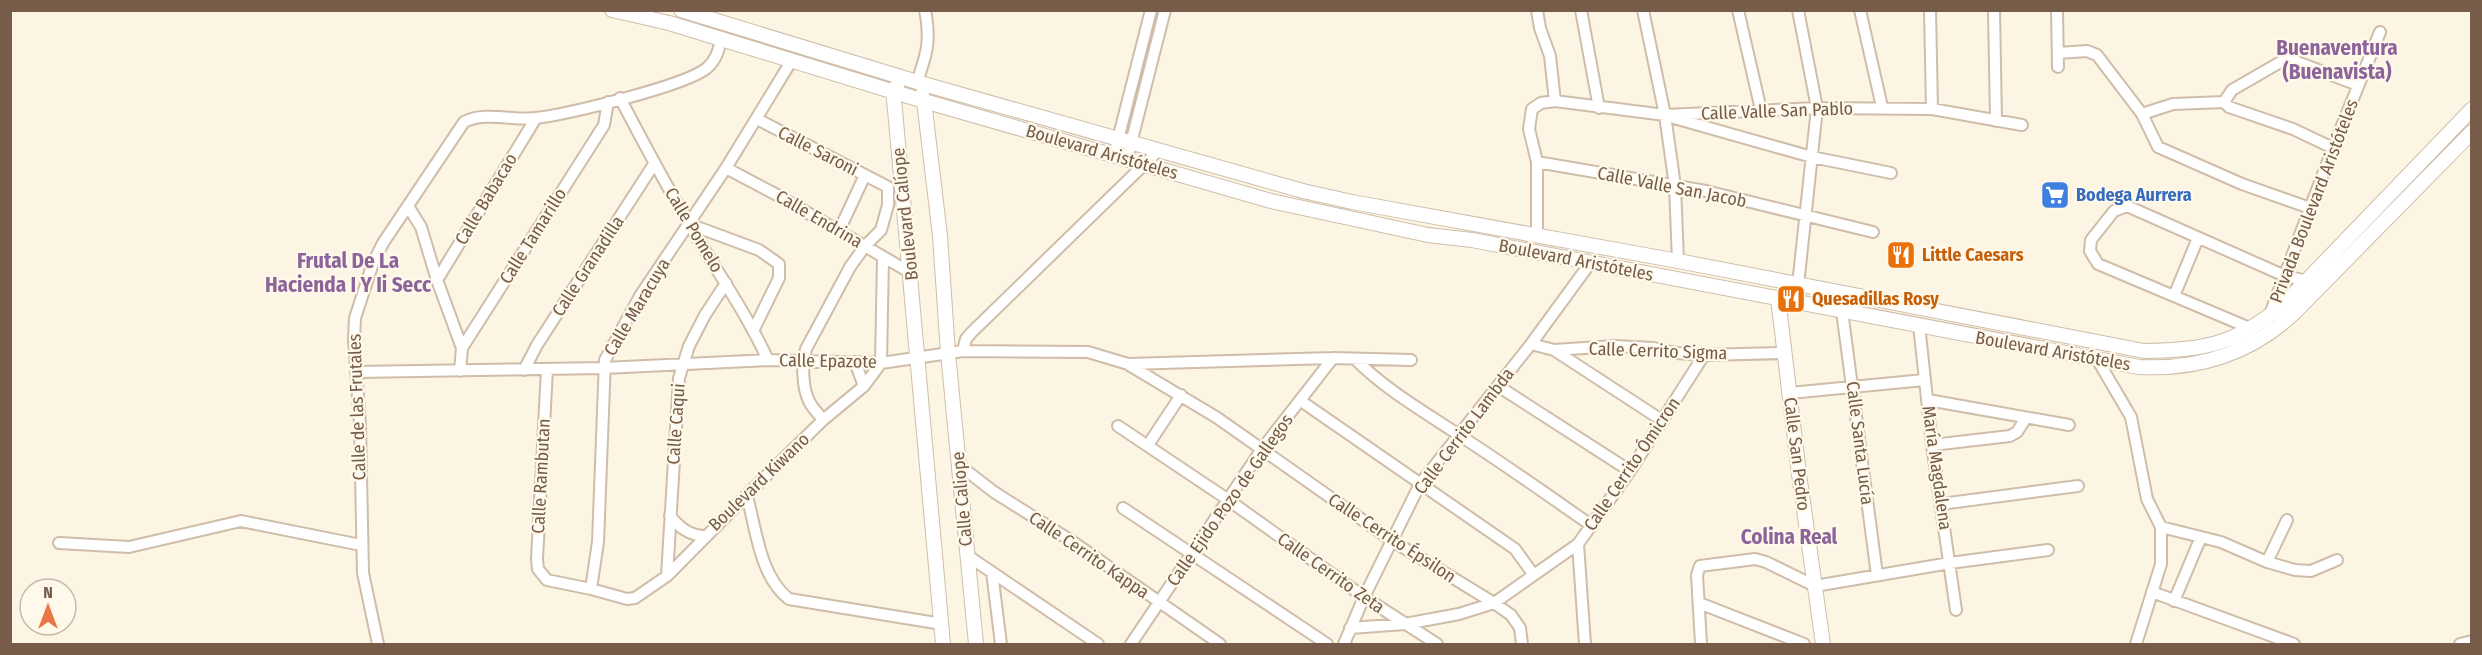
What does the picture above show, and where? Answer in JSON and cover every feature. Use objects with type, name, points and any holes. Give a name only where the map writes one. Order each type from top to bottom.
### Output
[{"type":"street","name":"Boulevard Aristóteles","points":[[612,10],[669,23],[924,101],[1271,201],[1360,221],[1591,262],[2139,367],[2184,366],[2214,360],[2259,340],[2295,312],[2472,132]]},
{"type":"street","points":[[924,101],[918,90],[918,83],[928,50],[925,10]]},
{"type":"street","points":[[1121,157],[1151,10]]},
{"type":"street","points":[[1125,141],[1165,10]]},
{"type":"street","points":[[1537,10],[1540,28],[1550,56],[1555,101]]},
{"type":"street","points":[[1581,10],[1599,108]]},
{"type":"street","points":[[1643,10],[1665,116],[1675,186],[1678,261],[1674,278]]},
{"type":"street","points":[[1738,10],[1761,110]]},
{"type":"street","points":[[1798,10],[1817,108],[1798,285]]},
{"type":"street","points":[[1860,10],[1882,107]]},
{"type":"street","points":[[1930,10],[1932,109]]},
{"type":"street","points":[[1994,10],[1996,122]]},
{"type":"street","points":[[2057,10],[2058,67]]},
{"type":"street","name":"Boulevard Aristóteles","points":[[688,11],[918,83],[1158,151],[1352,202],[1678,261],[2144,351],[2171,352],[2227,341],[2252,329],[2269,317],[2307,281],[2472,109]]},
{"type":"street","name":"Privada Boulevard Aristóteles","points":[[2269,317],[2380,32]]},
{"type":"street","name":"Calle de las Frutales","points":[[378,645],[366,597],[361,545],[354,329],[358,308],[383,243],[464,122],[478,117],[536,118],[608,102],[678,82],[700,72],[716,58],[721,40]]},
{"type":"street","points":[[2058,53],[2087,51],[2097,55],[2142,114],[2158,147],[2242,184],[2310,208]]},
{"type":"street","name":"Calle Maracuya","points":[[591,588],[598,542],[604,368],[610,347],[640,296],[726,168],[792,60]]},
{"type":"street","points":[[2224,102],[2232,90],[2284,60],[2294,61],[2358,85]]},
{"type":"street","points":[[840,74],[843,79],[887,95],[895,110]]},
{"type":"street","points":[[893,91],[897,85],[918,83]]},
{"type":"street","name":"Boulevard Calíope","points":[[893,91],[917,357]]},
{"type":"street","name":"Calle Pomelo","points":[[620,98],[654,165],[754,329],[768,360]]},
{"type":"street","name":"Boulevard Calíope","points":[[924,101],[940,236],[948,353]]},
{"type":"street","name":"Calle Valle San Pablo","points":[[1537,162],[1529,129],[1532,109],[1540,103],[1555,101],[1665,116],[1817,108],[1932,109],[2022,125]]},
{"type":"street","name":"Calle Tamarillo","points":[[460,372],[462,348],[604,125],[608,102]]},
{"type":"street","points":[[2142,114],[2172,104],[2224,102],[2229,107],[2293,129],[2333,148]]},
{"type":"street","points":[[1665,116],[1812,157],[1891,173]]},
{"type":"street","name":"Calle Babacao","points":[[437,280],[536,118]]},
{"type":"street","name":"Calle Saroni","points":[[757,119],[902,191]]},
{"type":"street","points":[[963,351],[966,339],[972,332],[1158,151]]},
{"type":"street","points":[[1537,162],[1538,236]]},
{"type":"street","name":"Calle Valle San Jacob","points":[[1537,162],[1675,186],[1872,232]]},
{"type":"street","name":"Calle Granadilla","points":[[524,370],[537,345],[654,165]]},
{"type":"street","name":"Calle Endrina","points":[[726,168],[911,273]]},
{"type":"street","points":[[839,231],[866,175]]},
{"type":"street","points":[[823,420],[809,401],[805,389],[803,360],[806,349],[850,267],[865,246],[881,230],[888,205],[884,184]]},
{"type":"street","points":[[408,206],[420,227],[462,348]]},
{"type":"street","points":[[2252,329],[2098,264],[2090,251],[2091,240],[2114,211],[2127,206],[2285,276],[2307,281]]},
{"type":"street","points":[[689,224],[759,250],[779,264],[779,278],[754,329]]},
{"type":"street","points":[[2174,296],[2198,238]]},
{"type":"street","points":[[881,363],[884,257]]},
{"type":"street","name":"Calle Cerrito Lambda","points":[[1344,645],[1364,597],[1420,484],[1531,344],[1591,262]]},
{"type":"street","name":"Calle Caqui","points":[[667,576],[678,389],[682,365],[705,315],[726,283]]},
{"type":"street","name":"Calle San Pedro","points":[[1778,298],[1823,645]]},
{"type":"street","name":"Calle Santa Lucía","points":[[1842,311],[1877,575]]},
{"type":"street","points":[[1992,340],[2001,325]]},
{"type":"street","name":"María Magdalena","points":[[1924,327],[1924,380],[1956,610]]},
{"type":"street","name":"Calle Cerrito Sigma","points":[[1531,344],[1554,350],[1615,346],[1653,348],[1676,353],[1704,355],[1785,354]]},
{"type":"street","points":[[1554,350],[1663,421]]},
{"type":"street","name":"Calle Epazote","points":[[357,372],[604,368],[768,360],[881,363],[963,351],[1088,352],[1128,364],[1333,358],[1411,360]]},
{"type":"street","name":"Calle Caliope","points":[[948,353],[976,645]]},
{"type":"street","name":"Calle Cerrito Ómicron","points":[[1350,628],[1405,624],[1459,614],[1494,603],[1578,544],[1630,471],[1704,355]]},
{"type":"street","name":"Calle Caliope","points":[[917,357],[943,645]]},
{"type":"street","name":"Calle Ejido Pozo de Gallegos","points":[[1133,643],[1191,552],[1262,449],[1333,358]]},
{"type":"street","points":[[1355,359],[1421,412],[1458,434],[1592,526]]},
{"type":"street","points":[[2097,359],[2131,417],[2147,499],[2161,527],[2161,564],[2136,645]]},
{"type":"street","points":[[855,362],[864,386]]},
{"type":"street","name":"Boulevard Kiwano","points":[[591,588],[618,597],[635,598],[667,576],[704,536],[823,420],[864,386],[881,363]]},
{"type":"street","name":"Calle Cerrito Épsilon","points":[[1128,364],[1216,417],[1391,540],[1511,615],[1520,628],[1522,645]]},
{"type":"street","name":"Calle Rambutan","points":[[547,369],[538,569],[547,580],[591,588]]},
{"type":"street","points":[[1790,393],[1924,380]]},
{"type":"street","points":[[1498,386],[1630,471]]},
{"type":"street","points":[[1148,445],[1181,395]]},
{"type":"street","points":[[1301,400],[1515,549],[1533,574]]},
{"type":"street","points":[[1928,400],[2069,424]]},
{"type":"street","points":[[1932,445],[2010,436],[2017,432],[2026,418]]},
{"type":"street","name":"Calle Cerrito Zeta","points":[[1118,426],[1437,645]]},
{"type":"street","name":"Calle Cerrito Kappa","points":[[960,465],[994,492],[1159,601],[1220,645]]},
{"type":"street","points":[[1941,504],[2078,486]]},
{"type":"street","points":[[747,496],[770,576],[779,591],[789,599],[942,624]]},
{"type":"street","points":[[1123,508],[1327,645]]},
{"type":"street","points":[[670,516],[686,532],[704,536]]},
{"type":"street","points":[[2267,562],[2287,520]]},
{"type":"street","points":[[59,543],[129,547],[241,521],[361,545]]},
{"type":"street","points":[[2161,527],[2233,546],[2267,562],[2303,571],[2319,568],[2337,560]]},
{"type":"street","points":[[2174,601],[2201,537]]},
{"type":"street","points":[[1578,544],[1585,645]]},
{"type":"street","points":[[1701,645],[1698,570],[1700,566],[1755,559],[1815,586],[1950,563],[2048,550]]},
{"type":"street","points":[[968,556],[1098,645]]},
{"type":"street","points":[[992,572],[1001,645]]},
{"type":"street","points":[[2152,592],[2284,643]]},
{"type":"street","points":[[1699,603],[1804,645]]},
{"type":"street","points":[[2460,645],[2472,641]]},
{"type":"place","name":"Bodega Aurrera","points":[[2055,195]]},
{"type":"place","name":"Little Caesars","points":[[1901,255]]},
{"type":"place","name":"Quesadillas Rosy","points":[[1791,299]]},
{"type":"district","name":"Buenaventura (Buenavista)","points":[[2337,60]]},
{"type":"district","name":"Frutal De La Hacienda I Y Ii Secc","points":[[348,273]]},
{"type":"district","name":"Colina Real","points":[[1789,537]]}]
